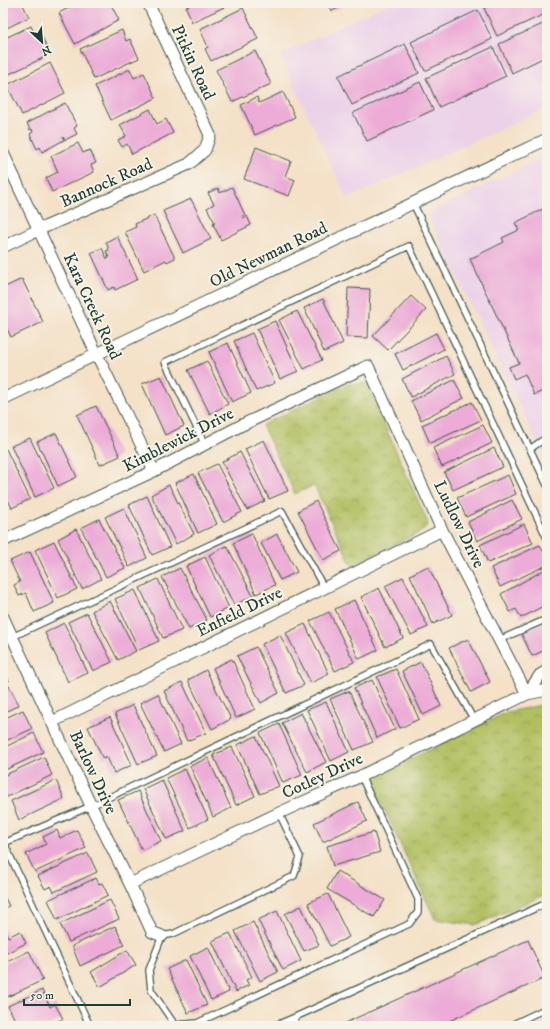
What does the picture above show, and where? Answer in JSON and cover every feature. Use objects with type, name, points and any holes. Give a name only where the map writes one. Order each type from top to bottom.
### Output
[{"type":"street","name":"Pitkin Road","points":[[148,3],[210,135]]},
{"type":"street","name":"Bannock Road","points":[[3,247],[38,230],[189,164],[206,150],[210,135]]},
{"type":"street","name":"Old Newman Road","points":[[3,400],[547,139]]},
{"type":"street","name":"Kara Creek Road","points":[[3,153],[97,355],[154,471]]},
{"type":"street","name":"Kimblewick Drive","points":[[3,541],[154,471],[242,425],[368,366]]},
{"type":"street","name":"Ludlow Drive","points":[[368,366],[442,530],[527,694]]},
{"type":"street","name":"Enfield Drive","points":[[52,722],[442,530]]},
{"type":"street","name":"Barlow Drive","points":[[3,616],[91,806],[152,932],[162,936]]},
{"type":"street","name":"Cotley Drive","points":[[527,694],[540,675],[547,671]]},
{"type":"street","name":"Cotley Drive","points":[[130,884],[279,813],[361,776],[527,694],[547,690]]},
{"type":"lane","points":[[413,203],[547,485]]},
{"type":"lane","points":[[205,445],[165,362],[409,246],[547,538]]},
{"type":"lane","points":[[530,449],[547,437]]},
{"type":"lane","points":[[12,637],[282,510],[324,588]]},
{"type":"lane","points":[[499,640],[547,619]]},
{"type":"lane","points":[[90,1026],[4,842],[91,806],[431,644],[474,720]]},
{"type":"lane","points":[[279,813],[300,857],[294,876],[173,934],[162,936],[149,970],[151,990],[175,1025],[197,1023],[409,924],[418,912],[418,899],[361,776]]},
{"type":"lane","points":[[274,1026],[547,903]]},
{"type":"lane","points":[[509,1026],[547,1008]]},
{"type":"lane","points":[[293,1018],[297,1026]]},
{"type":"shaded area","points":[[390,3],[547,3],[547,108],[347,199],[280,55]]},
{"type":"shaded area","points":[[547,155],[547,463],[427,214]]},
{"type":"green space","points":[[366,383],[428,523],[424,530],[352,566],[314,485],[295,494],[262,425],[347,384]]},
{"type":"green space","points":[[547,704],[547,894],[475,925],[435,919],[370,779],[507,712]]},
{"type":"building","points":[[3,3],[14,3],[15,5],[22,3],[29,17],[3,30]]},
{"type":"building","points":[[78,3],[110,3],[119,20],[75,44],[59,13]]},
{"type":"building","points":[[195,3],[233,3],[192,22],[186,7]]},
{"type":"building","points":[[328,3],[349,3],[332,11]]},
{"type":"building","points":[[494,3],[545,3],[547,13],[497,36],[484,8]]},
{"type":"building","points":[[243,8],[258,39],[211,61],[205,49],[208,47],[200,29]]},
{"type":"building","points":[[478,10],[492,39],[425,71],[411,42]]},
{"type":"building","points":[[547,22],[547,56],[512,73],[499,44]]},
{"type":"building","points":[[31,26],[36,37],[41,35],[47,47],[42,50],[45,57],[3,77],[3,59],[7,57],[3,48],[3,39]]},
{"type":"building","points":[[122,30],[126,41],[130,39],[139,58],[94,79],[80,49]]},
{"type":"building","points":[[405,44],[419,73],[352,105],[338,76]]},
{"type":"building","points":[[493,47],[506,76],[439,107],[426,78]]},
{"type":"building","points":[[255,51],[271,84],[232,102],[216,70]]},
{"type":"building","points":[[50,63],[65,93],[22,115],[7,85]]},
{"type":"building","points":[[130,69],[134,78],[144,73],[156,98],[111,120],[95,86]]},
{"type":"building","points":[[420,82],[433,110],[367,141],[353,113]]},
{"type":"building","points":[[283,92],[295,117],[255,135],[241,105],[257,97],[259,103]]},
{"type":"building","points":[[65,103],[77,126],[74,128],[77,134],[65,140],[63,137],[64,140],[42,152],[40,147],[37,149],[30,134],[33,132],[32,129],[30,130],[27,123]]},
{"type":"building","points":[[150,109],[157,124],[166,119],[173,133],[132,154],[127,144],[122,147],[118,140],[126,136],[120,125]]},
{"type":"building","points":[[78,143],[83,153],[90,150],[96,163],[91,165],[94,172],[52,192],[46,178],[58,172],[51,156]]},
{"type":"building","points":[[256,147],[291,161],[285,176],[295,180],[289,196],[244,179]]},
{"type":"building","points":[[232,187],[245,215],[242,216],[243,218],[247,216],[251,225],[221,240],[213,224],[215,223],[207,208],[214,204],[208,193],[218,188],[220,193]]},
{"type":"building","points":[[191,199],[211,239],[183,253],[163,211]]},
{"type":"building","points":[[547,207],[547,389],[534,395],[525,374],[514,379],[509,367],[519,363],[470,259],[504,242],[502,238],[519,230],[515,223]]},
{"type":"building","points":[[154,215],[175,258],[167,262],[166,260],[144,271],[125,232],[136,227],[135,224]]},
{"type":"building","points":[[117,236],[138,279],[115,290],[114,287],[108,290],[91,253],[102,248],[107,259],[109,258],[106,251],[109,250],[106,242]]},
{"type":"building","points":[[22,279],[43,322],[11,337],[3,321],[3,288]]},
{"type":"building","points":[[348,288],[370,289],[368,338],[346,337]]},
{"type":"building","points":[[411,296],[426,310],[388,350],[373,336]]},
{"type":"building","points":[[323,299],[343,343],[324,352],[304,308]]},
{"type":"building","points":[[297,311],[322,360],[304,369],[279,320]]},
{"type":"building","points":[[275,321],[298,371],[280,379],[257,329]]},
{"type":"building","points":[[252,333],[275,383],[256,391],[234,341]]},
{"type":"building","points":[[436,333],[444,349],[403,370],[395,354]]},
{"type":"building","points":[[228,343],[251,393],[232,402],[209,352]]},
{"type":"building","points":[[446,356],[455,374],[411,397],[402,379]]},
{"type":"building","points":[[207,361],[228,404],[210,414],[188,370]]},
{"type":"building","points":[[161,376],[184,426],[165,435],[142,384]]},
{"type":"building","points":[[454,380],[464,398],[421,420],[411,401]]},
{"type":"building","points":[[472,402],[481,420],[430,443],[422,425]]},
{"type":"building","points":[[96,406],[120,456],[100,465],[77,415]]},
{"type":"building","points":[[483,425],[492,443],[442,467],[433,448]]},
{"type":"building","points":[[56,433],[77,477],[58,486],[37,442]]},
{"type":"building","points":[[30,438],[54,488],[35,497],[11,446]]},
{"type":"building","points":[[264,440],[288,491],[269,499],[245,449]]},
{"type":"building","points":[[494,448],[503,467],[453,490],[444,472]]},
{"type":"building","points":[[6,449],[30,499],[12,508],[3,490],[3,450]]},
{"type":"building","points":[[240,452],[265,501],[247,510],[222,462]]},
{"type":"building","points":[[217,464],[242,512],[223,522],[198,473]]},
{"type":"building","points":[[194,474],[217,524],[198,533],[175,483]]},
{"type":"building","points":[[508,475],[516,494],[466,517],[457,498]]},
{"type":"building","points":[[169,485],[194,534],[176,544],[151,495]]},
{"type":"building","points":[[147,496],[170,547],[152,555],[129,505]]},
{"type":"building","points":[[512,500],[522,519],[477,541],[468,522]]},
{"type":"building","points":[[316,501],[341,551],[323,560],[298,511]]},
{"type":"building","points":[[124,508],[147,558],[129,567],[105,517]]},
{"type":"building","points":[[99,519],[125,568],[106,577],[81,528]]},
{"type":"building","points":[[524,524],[533,543],[488,563],[480,545]]},
{"type":"building","points":[[76,529],[101,579],[82,589],[58,539]]},
{"type":"building","points":[[252,534],[275,585],[256,594],[233,543]]},
{"type":"building","points":[[277,534],[297,572],[280,580],[261,543]]},
{"type":"building","points":[[54,541],[77,589],[58,598],[35,550]]},
{"type":"building","points":[[540,545],[547,559],[547,565],[500,587],[491,568]]},
{"type":"building","points":[[227,546],[253,596],[234,605],[209,555]]},
{"type":"building","points":[[30,552],[54,603],[34,612],[26,593],[19,596],[14,585],[20,582],[10,561]]},
{"type":"building","points":[[205,557],[229,608],[210,617],[186,566]]},
{"type":"building","points":[[428,566],[452,615],[433,624],[410,575]]},
{"type":"building","points":[[180,568],[207,620],[189,629],[162,577]]},
{"type":"building","points":[[544,570],[547,576],[547,604],[521,618],[516,609],[510,612],[501,594]]},
{"type":"building","points":[[403,577],[428,627],[411,635],[385,586]]},
{"type":"building","points":[[158,579],[182,630],[163,638],[140,588]]},
{"type":"building","points":[[379,588],[403,638],[385,647],[361,597]]},
{"type":"building","points":[[135,590],[159,641],[139,650],[115,599]]},
{"type":"building","points":[[354,600],[378,650],[359,659],[335,609]]},
{"type":"building","points":[[110,601],[136,651],[118,660],[92,611]]},
{"type":"building","points":[[329,612],[354,662],[335,671],[310,621]]},
{"type":"building","points":[[87,613],[112,662],[93,671],[68,622]]},
{"type":"building","points":[[547,621],[547,649],[532,656],[521,633]]},
{"type":"building","points":[[64,623],[88,673],[68,682],[45,633]]},
{"type":"building","points":[[305,624],[329,674],[311,683],[286,633]]},
{"type":"building","points":[[280,635],[304,685],[286,693],[262,644]]},
{"type":"building","points":[[468,639],[490,682],[471,692],[449,648]]},
{"type":"building","points":[[256,647],[279,693],[261,703],[237,656]]},
{"type":"building","points":[[232,659],[255,709],[236,718],[213,668]]},
{"type":"building","points":[[421,662],[441,706],[423,715],[402,671]]},
{"type":"building","points":[[3,669],[9,681],[3,684]]},
{"type":"building","points":[[396,669],[419,719],[400,728],[377,677]]},
{"type":"building","points":[[206,670],[231,719],[212,729],[188,680]]},
{"type":"building","points":[[372,680],[395,729],[377,738],[354,688]]},
{"type":"building","points":[[182,682],[206,733],[187,741],[164,691]]},
{"type":"building","points":[[9,686],[19,705],[3,713],[3,690]]},
{"type":"building","points":[[349,691],[373,742],[354,750],[330,699]]},
{"type":"building","points":[[158,694],[181,744],[164,752],[140,703]]},
{"type":"building","points":[[326,702],[349,752],[331,761],[307,710]]},
{"type":"building","points":[[133,705],[157,756],[138,764],[115,714]]},
{"type":"building","points":[[23,710],[32,729],[3,742],[3,719]]},
{"type":"building","points":[[301,713],[326,762],[307,772],[282,723]]},
{"type":"building","points":[[110,717],[132,765],[114,773],[107,757],[103,759],[88,727]]},
{"type":"building","points":[[279,724],[302,775],[283,783],[260,733]]},
{"type":"building","points":[[34,733],[43,752],[3,771],[3,748]]},
{"type":"building","points":[[256,736],[279,786],[260,794],[237,745]]},
{"type":"building","points":[[232,747],[255,796],[236,805],[213,755]]},
{"type":"building","points":[[44,757],[52,775],[3,799],[3,776]]},
{"type":"building","points":[[208,758],[231,808],[213,817],[190,766]]},
{"type":"building","points":[[185,769],[208,819],[190,828],[166,778]]},
{"type":"building","points":[[56,780],[64,799],[19,820],[11,801]]},
{"type":"building","points":[[162,780],[185,831],[166,839],[143,789]]},
{"type":"building","points":[[138,791],[161,841],[142,850],[118,800]]},
{"type":"building","points":[[358,802],[367,821],[323,842],[314,823]]},
{"type":"building","points":[[57,830],[60,838],[77,830],[86,848],[35,872],[26,854],[46,844],[43,837]]},
{"type":"building","points":[[374,832],[380,852],[333,866],[327,846]]},
{"type":"building","points":[[88,853],[97,872],[54,892],[51,886],[45,889],[38,876]]},
{"type":"building","points":[[337,871],[385,900],[374,917],[327,889]]},
{"type":"building","points":[[96,878],[99,884],[102,883],[108,895],[57,920],[48,900]]},
{"type":"building","points":[[3,894],[9,906],[3,909]]},
{"type":"building","points":[[328,894],[349,937],[330,946],[308,903]]},
{"type":"building","points":[[110,900],[119,919],[69,942],[60,924]]},
{"type":"building","points":[[301,906],[319,945],[304,951],[285,914]]},
{"type":"building","points":[[277,911],[301,961],[283,970],[258,920]]},
{"type":"building","points":[[253,922],[278,972],[260,981],[235,931]]},
{"type":"building","points":[[115,926],[124,945],[80,966],[72,946]]},
{"type":"building","points":[[3,927],[8,937],[20,931],[26,943],[3,955]]},
{"type":"building","points":[[230,933],[252,977],[246,980],[249,985],[236,992],[212,941]]},
{"type":"building","points":[[528,940],[545,978],[438,1026],[346,1026],[345,1023]]},
{"type":"building","points":[[208,947],[229,992],[211,1000],[190,956]]},
{"type":"building","points":[[127,950],[136,965],[100,987],[91,972]]},
{"type":"building","points":[[29,951],[43,980],[3,999],[3,964]]},
{"type":"building","points":[[186,960],[207,1005],[188,1013],[167,969]]},
{"type":"building","points":[[42,990],[50,1007],[55,1004],[63,1019],[47,1026],[18,1026],[8,1006]]},
{"type":"building","points":[[547,1022],[547,1026],[538,1026]]}]
